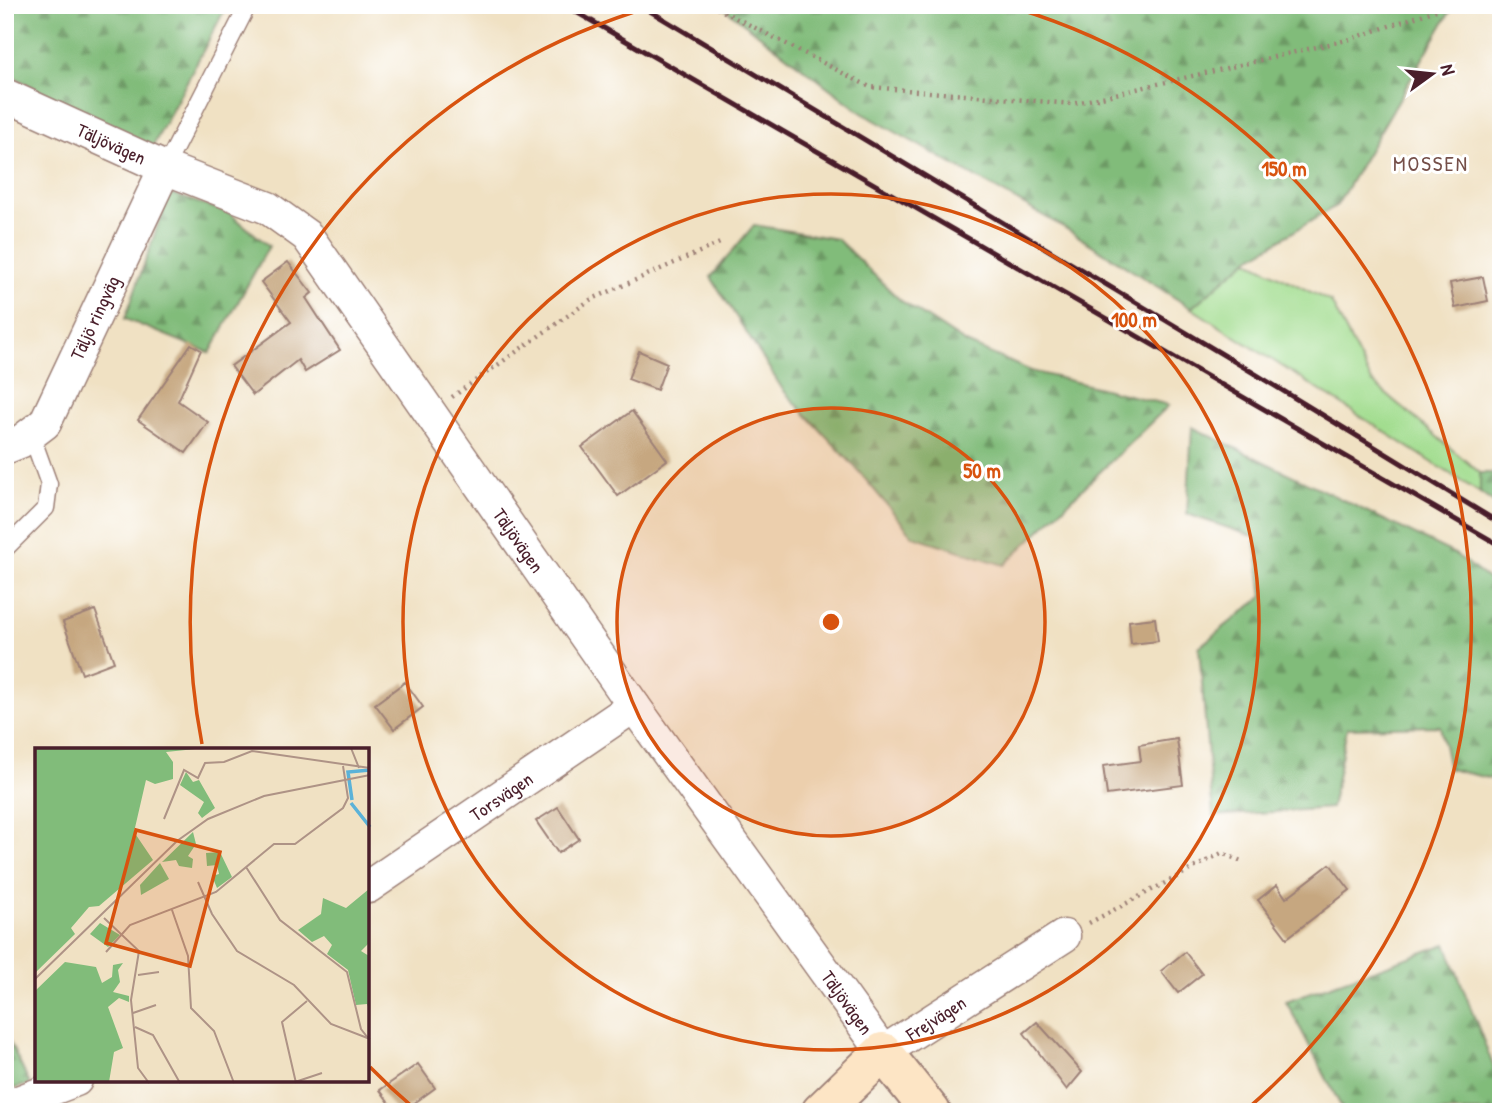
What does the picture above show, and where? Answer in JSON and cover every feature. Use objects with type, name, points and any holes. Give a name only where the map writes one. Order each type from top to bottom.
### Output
[{"type":"street","name":"Täljövägen","points":[[5,95],[165,168],[268,208],[307,236],[634,706],[883,1052],[931,1112]]},
{"type":"street","name":"Täljö ringväg","points":[[18,441],[45,423],[165,168]]},
{"type":"street","name":"Torsvägen","points":[[369,886],[634,706]]},
{"type":"street","name":"Frejvägen","points":[[821,1112],[883,1052],[1064,936]]},
{"type":"street","points":[[5,1107],[71,1082]]},
{"type":"lane","points":[[165,168],[248,5]]},
{"type":"lane","points":[[5,549],[47,508],[49,484],[18,441]]},
{"type":"path","points":[[710,5],[870,87],[1072,104],[1351,39],[1451,5]]},
{"type":"path","points":[[430,413],[590,300],[720,243]]},
{"type":"path","points":[[1064,936],[1222,853],[1241,861]]},
{"type":"green space","points":[[5,5],[227,5],[150,152],[5,72]]},
{"type":"green space","points":[[720,5],[1454,5],[1337,205],[1247,260],[1191,308],[1065,228],[862,113]]},
{"type":"green space","points":[[169,193],[229,213],[269,246],[210,353],[125,319]]},
{"type":"green space","points":[[754,225],[837,239],[900,300],[966,343],[1031,371],[1169,405],[1004,565],[913,536],[856,468],[783,390],[711,277]]},
{"type":"green space","points":[[1247,260],[1331,302],[1372,382],[1480,473],[1480,493],[1191,308]]},
{"type":"green space","points":[[1192,427],[1455,554],[1501,589],[1501,781],[1449,769],[1440,726],[1347,728],[1331,808],[1213,816],[1199,647],[1263,596],[1255,537],[1187,514]]},
{"type":"green space","points":[[1480,473],[1501,473],[1501,508],[1480,493]]},
{"type":"green space","points":[[1446,944],[1501,1086],[1501,1112],[1344,1112],[1286,1001]]},
{"type":"green space","points":[[5,1033],[30,1084],[5,1091]]},
{"type":"building","points":[[288,262],[312,293],[306,298],[340,350],[305,372],[298,360],[253,395],[231,366],[291,322],[261,282]]},
{"type":"building","points":[[1483,277],[1488,301],[1455,308],[1450,283]]},
{"type":"building","points":[[191,344],[201,350],[178,401],[208,422],[186,453],[138,420]]},
{"type":"building","points":[[639,351],[667,363],[657,390],[628,379]]},
{"type":"building","points":[[632,411],[667,460],[618,496],[582,447]]},
{"type":"building","points":[[95,610],[114,662],[82,674],[63,622]]},
{"type":"building","points":[[1155,618],[1158,641],[1131,644],[1129,621]]},
{"type":"building","points":[[405,682],[423,707],[394,729],[375,704]]},
{"type":"building","points":[[1177,739],[1183,785],[1107,795],[1103,766],[1141,761],[1139,745]]},
{"type":"building","points":[[558,807],[579,839],[558,853],[536,821]]},
{"type":"building","points":[[1330,864],[1350,890],[1287,938],[1258,900],[1277,885],[1286,898]]},
{"type":"building","points":[[1185,952],[1202,974],[1178,993],[1161,971]]},
{"type":"building","points":[[1037,1022],[1082,1072],[1067,1090],[1024,1033]]},
{"type":"building","points":[[418,1064],[435,1088],[402,1112],[396,1112],[380,1090]]},
{"type":"railway","points":[[564,5],[1501,546]]},
{"type":"railway","points":[[640,5],[1501,524]]},
{"type":"district","name":"MOSSEN","points":[[1431,164]]}]
